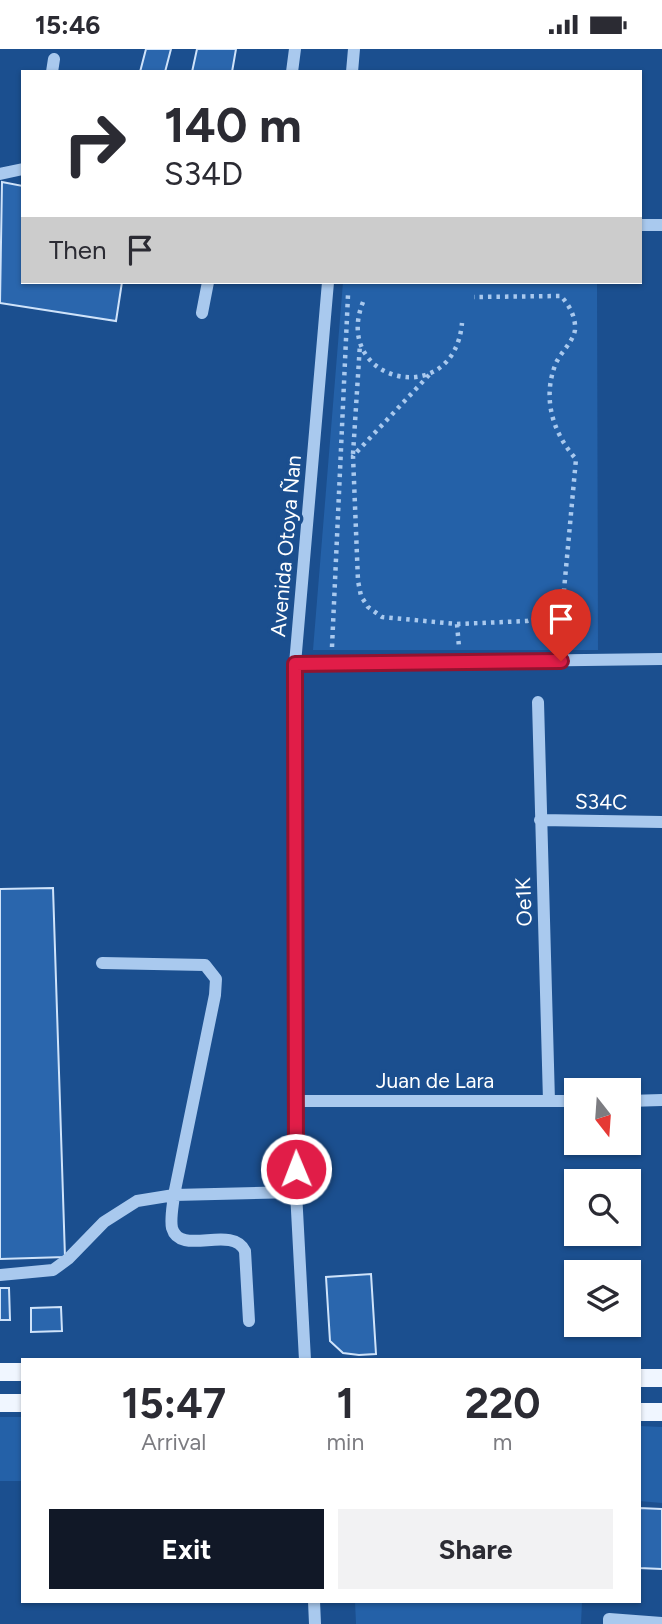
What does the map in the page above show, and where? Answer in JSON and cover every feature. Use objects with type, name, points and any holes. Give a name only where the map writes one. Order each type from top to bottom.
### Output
[{"type":"main road","points":[[0,1372],[21,1372]]},
{"type":"main road","points":[[641,1378],[662,1378]]},
{"type":"main road","points":[[0,1403],[21,1403]]},
{"type":"main road","points":[[641,1412],[662,1412]]},
{"type":"street","points":[[292,70],[295,49]]},
{"type":"street","points":[[352,70],[354,49]]},
{"type":"street","points":[[0,174],[21,169]]},
{"type":"street","points":[[642,225],[662,225]]},
{"type":"street","points":[[202,313],[208,284]]},
{"type":"street","name":"Avenida Otoya Ñan","points":[[305,1358],[296,1192],[295,664],[328,284]]},
{"type":"street","points":[[295,664],[662,659]]},
{"type":"street","name":"Oe1K","points":[[538,702],[549,1101]]},
{"type":"street","name":"S34C","points":[[540,820],[662,822]]},
{"type":"street","points":[[102,963],[205,965],[216,979],[174,1195],[172,1227],[176,1236],[184,1241],[234,1240],[241,1244],[245,1251],[249,1321]]},
{"type":"street","points":[[641,1101],[662,1100]]},
{"type":"street","name":"Juan de Lara","points":[[295,1101],[564,1101]]},
{"type":"street","points":[[0,1275],[53,1270],[68,1259],[104,1222],[137,1201],[174,1195],[296,1192]]},
{"type":"street","points":[[314,1603],[315,1624]]},
{"type":"street","points":[[609,1624],[610,1619],[662,1623]]},
{"type":"path","points":[[331,663],[348,295]]},
{"type":"path","points":[[363,302],[358,316],[360,343],[353,456],[358,581],[361,596],[368,607],[382,617],[457,624],[527,621],[546,615],[564,590],[576,459],[565,446],[553,421],[550,397],[556,363],[574,334],[572,313],[561,296],[474,297]]},
{"type":"path","points":[[353,456],[429,375],[449,361],[456,349],[462,323]]},
{"type":"path","points":[[360,343],[374,366],[386,373],[412,378],[429,375]]},
{"type":"shaded area","points":[[343,284],[597,284],[598,650],[313,650]]},
{"type":"shaded area","points":[[0,1417],[21,1417],[21,1481],[0,1481]]},
{"type":"shaded area","points":[[641,1426],[662,1427],[662,1503],[641,1501]]},
{"type":"shaded area","points":[[355,1603],[582,1603],[581,1624],[356,1624]]},
{"type":"building","points":[[146,49],[171,49],[166,70],[141,70]]},
{"type":"building","points":[[197,49],[236,49],[232,70],[192,70]]},
{"type":"building","points":[[2,182],[21,186],[21,284],[122,284],[116,321],[0,303]]},
{"type":"building","points":[[53,888],[65,1257],[0,1259],[0,889]]},
{"type":"building","points":[[371,1274],[376,1354],[343,1353],[330,1341],[326,1277]]},
{"type":"building","points":[[0,1288],[9,1288],[10,1320],[0,1320]]},
{"type":"building","points":[[61,1307],[62,1331],[31,1332],[31,1308]]},
{"type":"building","points":[[641,1508],[662,1509],[662,1569],[641,1568]]},
{"type":"route","points":[[296,1169],[295,664],[561,661]]}]
